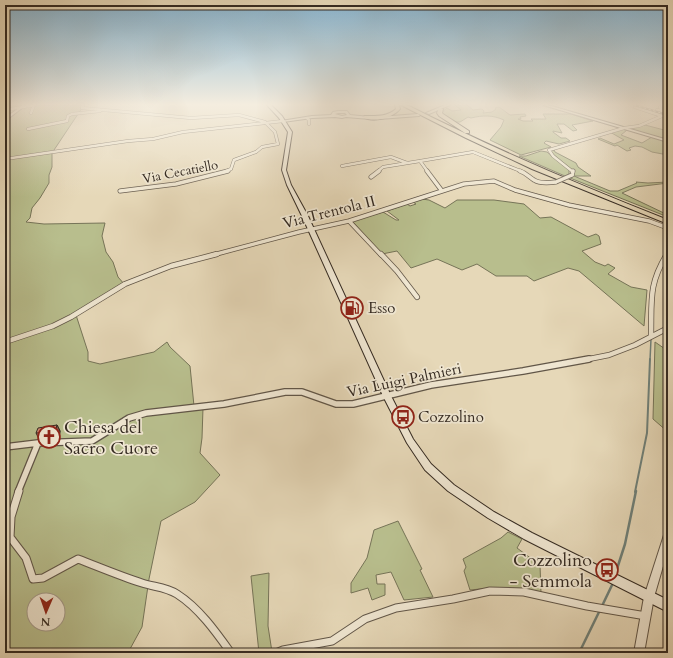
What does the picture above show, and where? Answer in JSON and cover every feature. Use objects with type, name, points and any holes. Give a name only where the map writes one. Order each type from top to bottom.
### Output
[{"type":"highway","points":[[465,136],[500,153],[668,222]]},
{"type":"highway","points":[[472,136],[509,154],[668,219]]},
{"type":"highway","points":[[474,136],[509,154]]},
{"type":"main road","points":[[289,136],[284,170],[289,185],[311,229],[387,396],[410,441],[428,466],[451,488],[491,515],[528,536],[668,606]]},
{"type":"street","points":[[5,159],[128,141],[153,139],[167,136]]},
{"type":"street","name":"Via Cecatiello","points":[[120,191],[176,184],[227,171],[231,169],[234,160],[256,152],[262,147],[278,144],[276,136]]},
{"type":"street","points":[[371,177],[383,167],[473,152],[526,173],[534,180],[545,183],[556,182],[572,175],[573,171],[553,156],[549,150],[550,148],[595,136]]},
{"type":"street","points":[[650,136],[668,141]]},
{"type":"street","points":[[342,166],[392,157],[407,163]]},
{"type":"street","points":[[420,161],[442,191]]},
{"type":"street","name":"Via Trentola II","points":[[5,342],[60,323],[125,284],[171,266],[311,229],[349,221],[464,184],[490,180],[515,190],[569,205],[649,221],[668,228]]},
{"type":"street","points":[[349,221],[397,271],[417,297]]},
{"type":"street","points":[[651,336],[652,287],[658,269],[668,253]]},
{"type":"street","name":"Via Luigi Palmieri","points":[[5,447],[38,443],[92,441],[129,418],[146,413],[224,404],[285,392],[307,393],[341,405],[353,404],[430,385],[523,371],[609,355],[635,345],[668,328]]},
{"type":"street","points":[[38,443],[18,492],[10,518],[9,530],[10,537],[28,561],[33,579],[42,579],[71,561],[78,559],[141,583],[162,587],[177,594],[194,608],[216,631],[231,653]]},
{"type":"street","points":[[639,653],[647,617],[649,597],[668,535]]},
{"type":"street","points":[[276,653],[284,650],[332,641],[365,619],[396,608],[490,591],[524,592],[647,617]]},
{"type":"green space","points":[[5,136],[64,136],[52,153],[52,167],[49,175],[49,183],[32,208],[30,218],[26,222],[44,224],[105,223],[102,236],[106,252],[113,262],[118,277],[125,285],[76,315],[88,352],[88,361],[100,364],[154,352],[167,342],[170,347],[190,366],[194,406],[203,408],[200,453],[220,475],[195,502],[161,521],[149,579],[142,627],[130,649],[126,653],[5,653]]},
{"type":"green space","points":[[494,136],[558,136],[570,141],[559,144],[546,141],[544,143],[551,147],[521,155],[490,140]]},
{"type":"green space","points":[[616,136],[623,136],[642,143],[652,137],[668,142],[668,155],[652,152],[642,147],[635,146],[629,148],[631,150],[627,151],[617,145],[615,146],[598,139],[600,138],[614,144],[624,140]]},
{"type":"green space","points":[[653,136],[668,136],[668,140]]},
{"type":"green space","points":[[550,150],[554,150],[555,152],[576,163],[578,167],[591,176],[574,176],[610,191],[618,191],[637,183],[636,182],[668,182],[636,187],[622,193],[668,215],[668,217],[570,178],[574,171]]},
{"type":"green space","points":[[541,151],[547,152],[569,170],[569,174],[565,176],[519,156],[526,156]]},
{"type":"green space","points":[[422,199],[429,200],[445,208],[457,200],[494,200],[524,204],[540,218],[551,217],[588,237],[596,234],[599,236],[601,244],[582,251],[595,262],[605,266],[608,264],[615,268],[608,274],[631,287],[647,290],[644,326],[579,271],[568,268],[534,281],[527,276],[496,276],[477,264],[462,270],[437,259],[411,268],[397,251],[382,254],[352,221],[383,212],[396,220],[399,220],[387,211],[407,204],[410,206],[416,204],[413,202]]},
{"type":"green space","points":[[655,342],[668,351],[668,432],[653,419]]},
{"type":"green space","points":[[398,521],[422,569],[420,570],[433,597],[404,600],[391,572],[376,575],[377,584],[385,584],[385,595],[372,600],[368,588],[351,593],[351,583],[367,558],[374,530]]},
{"type":"green space","points":[[508,532],[522,539],[517,548],[540,565],[541,593],[506,588],[470,590],[464,571],[466,567],[463,559],[501,538]]},
{"type":"green space","points":[[269,573],[268,626],[272,652],[259,653],[251,576]]},
{"type":"building","points":[[57,425],[55,432],[36,433],[38,428]]},
{"type":"waterway","points":[[650,360],[651,339]]},
{"type":"waterway","points":[[635,492],[647,433],[650,359]]},
{"type":"waterway","points":[[615,575],[625,544],[636,491]]},
{"type":"waterway","points":[[602,606],[613,583]]},
{"type":"waterway","points":[[579,653],[600,610]]},
{"type":"place","name":"Esso","points":[[352,308]]},
{"type":"place","name":"Cozzolino","points":[[403,417]]},
{"type":"place","name":"Chiesa del Sacro Cuore","points":[[49,437]]},
{"type":"place","name":"Cozzolino - Semmola","points":[[607,570]]}]
